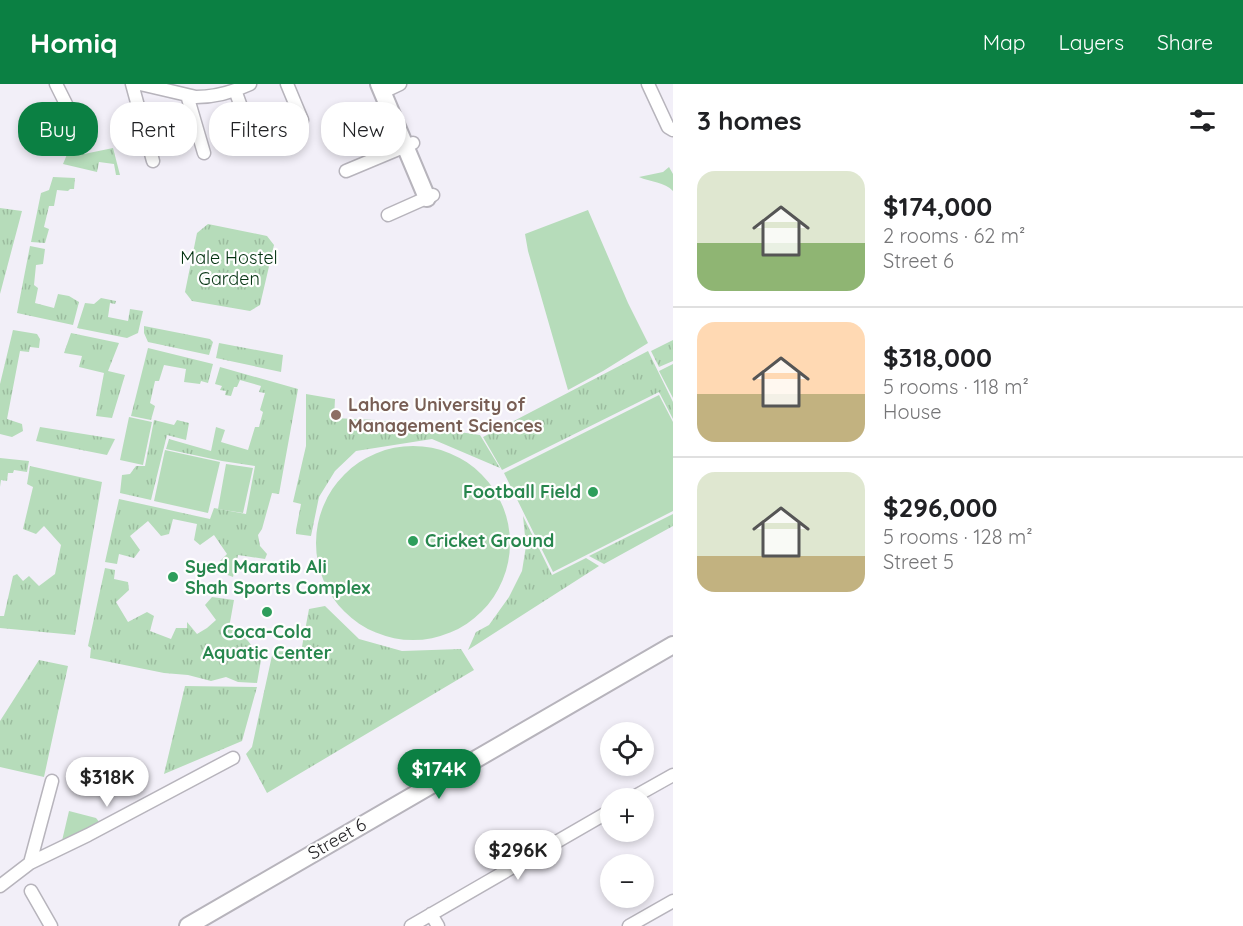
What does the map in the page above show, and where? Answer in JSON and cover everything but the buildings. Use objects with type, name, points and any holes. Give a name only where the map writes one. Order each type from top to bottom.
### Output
[{"type":"street","points":[[56,84],[65,102]]},
{"type":"street","points":[[132,84],[153,161]]},
{"type":"street","points":[[140,84],[181,90],[205,97],[250,84]]},
{"type":"street","points":[[287,84],[294,102]]},
{"type":"street","points":[[648,84],[668,127],[673,130]]},
{"type":"street","points":[[387,87],[430,197],[388,216]]},
{"type":"street","points":[[181,90],[204,153]]},
{"type":"street","points":[[235,90],[239,102]]},
{"type":"street","points":[[346,171],[410,145]]},
{"type":"street","name":"Street 6","points":[[188,926],[673,645]]},
{"type":"street","points":[[0,886],[30,863],[233,758]]},
{"type":"street","points":[[650,788],[673,775]]},
{"type":"street","points":[[30,863],[52,781]]},
{"type":"street","points":[[411,926],[600,817]]},
{"type":"street","points":[[31,891],[51,926]]},
{"type":"street","points":[[629,926],[673,901]]},
{"type":"street","points":[[431,914],[438,926]]},
{"type":"green space","points":[[110,149],[110,156],[115,156],[120,175],[116,175],[114,164],[99,162],[97,172],[63,164],[66,156],[98,156],[98,151]]},
{"type":"green space","points":[[669,167],[673,174],[673,191],[662,184],[639,177],[663,172]]},
{"type":"green space","points":[[53,177],[75,178],[74,189],[57,190],[54,206],[49,206],[44,227],[49,229],[45,243],[31,242],[41,193],[49,190]]},
{"type":"green space","points":[[0,208],[22,211],[0,294]]},
{"type":"green space","points":[[588,210],[648,343],[568,390],[525,234]]},
{"type":"green space","name":"Male Hostel Garden","points":[[208,224],[267,236],[274,245],[260,305],[250,311],[192,301],[185,292],[197,233]]},
{"type":"green space","points":[[30,246],[45,249],[43,264],[36,265],[34,285],[38,288],[35,303],[54,308],[58,294],[69,296],[79,302],[73,325],[17,313]]},
{"type":"green space","points":[[101,298],[116,301],[115,304],[110,303],[108,317],[128,321],[130,309],[143,311],[138,333],[127,338],[77,328],[85,303],[94,304]]},
{"type":"green space","points":[[144,326],[210,339],[213,342],[209,355],[148,342]]},
{"type":"green space","points":[[13,330],[37,334],[40,339],[39,348],[30,347],[29,352],[20,351],[7,419],[22,424],[23,431],[12,437],[0,434],[0,384]]},
{"type":"green space","points":[[71,333],[119,343],[108,371],[125,375],[112,418],[96,416],[104,373],[79,367],[82,356],[64,353]]},
{"type":"green space","points":[[673,340],[673,361],[659,367],[651,351]]},
{"type":"green space","points":[[219,343],[283,355],[281,372],[216,358]]},
{"type":"green space","points":[[148,348],[213,364],[208,383],[201,381],[200,384],[184,382],[186,369],[164,365],[159,381],[155,381],[150,403],[155,406],[151,420],[131,416]]},
{"type":"green space","points":[[648,351],[673,402],[673,419],[659,392],[502,470],[483,437]]},
{"type":"green space","points":[[673,364],[673,398],[659,371]]},
{"type":"green space","points":[[220,367],[298,389],[279,494],[272,493],[262,529],[258,535],[260,546],[267,554],[265,559],[238,555],[233,577],[217,571],[215,566],[227,554],[214,535],[200,545],[194,540],[197,524],[173,519],[169,534],[161,536],[148,521],[130,536],[140,550],[134,558],[119,554],[117,564],[105,562],[119,499],[210,519],[214,508],[246,514],[255,466],[166,449],[169,439],[211,451],[216,427],[225,430],[221,442],[248,450],[255,427],[259,427],[263,412],[260,410],[265,393],[259,392],[261,386],[240,380],[231,396],[225,395],[226,391],[220,390],[222,386],[215,384]]},
{"type":"green space","points":[[306,394],[335,399],[334,418],[376,420],[480,435],[500,468],[432,439],[356,451],[335,471],[319,497],[311,536],[296,534],[301,504],[293,502],[306,446]]},
{"type":"green space","name":"Football Field","points":[[659,395],[673,422],[673,511],[553,572],[504,473]]},
{"type":"green space","points":[[129,417],[152,422],[143,465],[120,460]]},
{"type":"green space","points":[[154,420],[174,425],[177,420],[189,423],[186,440],[167,435],[151,500],[120,493],[122,475],[130,474],[136,466],[145,466]]},
{"type":"green space","points":[[40,427],[115,439],[107,455],[36,441]]},
{"type":"green space","name":"Cricket Ground","points":[[413,446],[441,450],[459,458],[467,462],[488,482],[494,489],[506,515],[510,543],[506,571],[498,589],[494,597],[474,618],[467,624],[441,636],[413,640],[385,636],[367,628],[359,624],[338,604],[332,597],[320,571],[316,543],[320,515],[328,497],[332,489],[352,468],[359,462],[385,450]]},
{"type":"green space","points":[[165,450],[220,462],[208,513],[154,501]]},
{"type":"green space","points":[[0,458],[29,461],[27,472],[14,470],[13,473],[8,473],[7,481],[1,480],[0,487]]},
{"type":"green space","points":[[226,464],[253,468],[243,513],[218,509]]},
{"type":"green space","points":[[30,466],[102,482],[75,635],[0,628],[0,616],[4,616],[13,576],[17,574],[23,581],[29,576],[39,586],[55,574],[61,545],[44,526],[36,534],[23,529],[33,487],[27,484]]},
{"type":"green space","points":[[673,514],[673,526],[604,564],[589,556]]},
{"type":"green space","points":[[523,516],[552,575],[586,558],[599,566],[468,650],[476,632],[489,625],[509,597],[522,571],[526,546]]},
{"type":"green space","points":[[105,568],[115,570],[114,579],[128,582],[129,590],[116,602],[128,622],[147,612],[154,616],[150,631],[171,639],[176,628],[187,628],[187,622],[197,634],[216,620],[205,605],[212,597],[234,600],[229,628],[248,641],[261,660],[257,683],[238,682],[226,677],[211,681],[90,658],[91,648],[88,646]]},
{"type":"green space","points":[[325,606],[359,639],[402,651],[461,649],[474,670],[267,793],[246,754],[252,747],[273,651],[301,652],[309,609]]},
{"type":"green space","points":[[39,660],[68,666],[44,777],[0,767],[0,721]]},
{"type":"green space","points":[[185,686],[257,687],[242,741],[164,774]]},
{"type":"green space","points":[[69,811],[96,818],[100,823],[61,845]]},
{"type":"place","name":"Lahore University of Management Sciences","points":[[336,415]]},
{"type":"place","name":"Football Field","points":[[593,492]]},
{"type":"place","name":"Cricket Ground","points":[[413,541]]},
{"type":"place","name":"Syed Maratib Ali Shah Sports Complex","points":[[173,577]]},
{"type":"place","name":"Coca-Cola Aquatic Center","points":[[267,612]]}]
